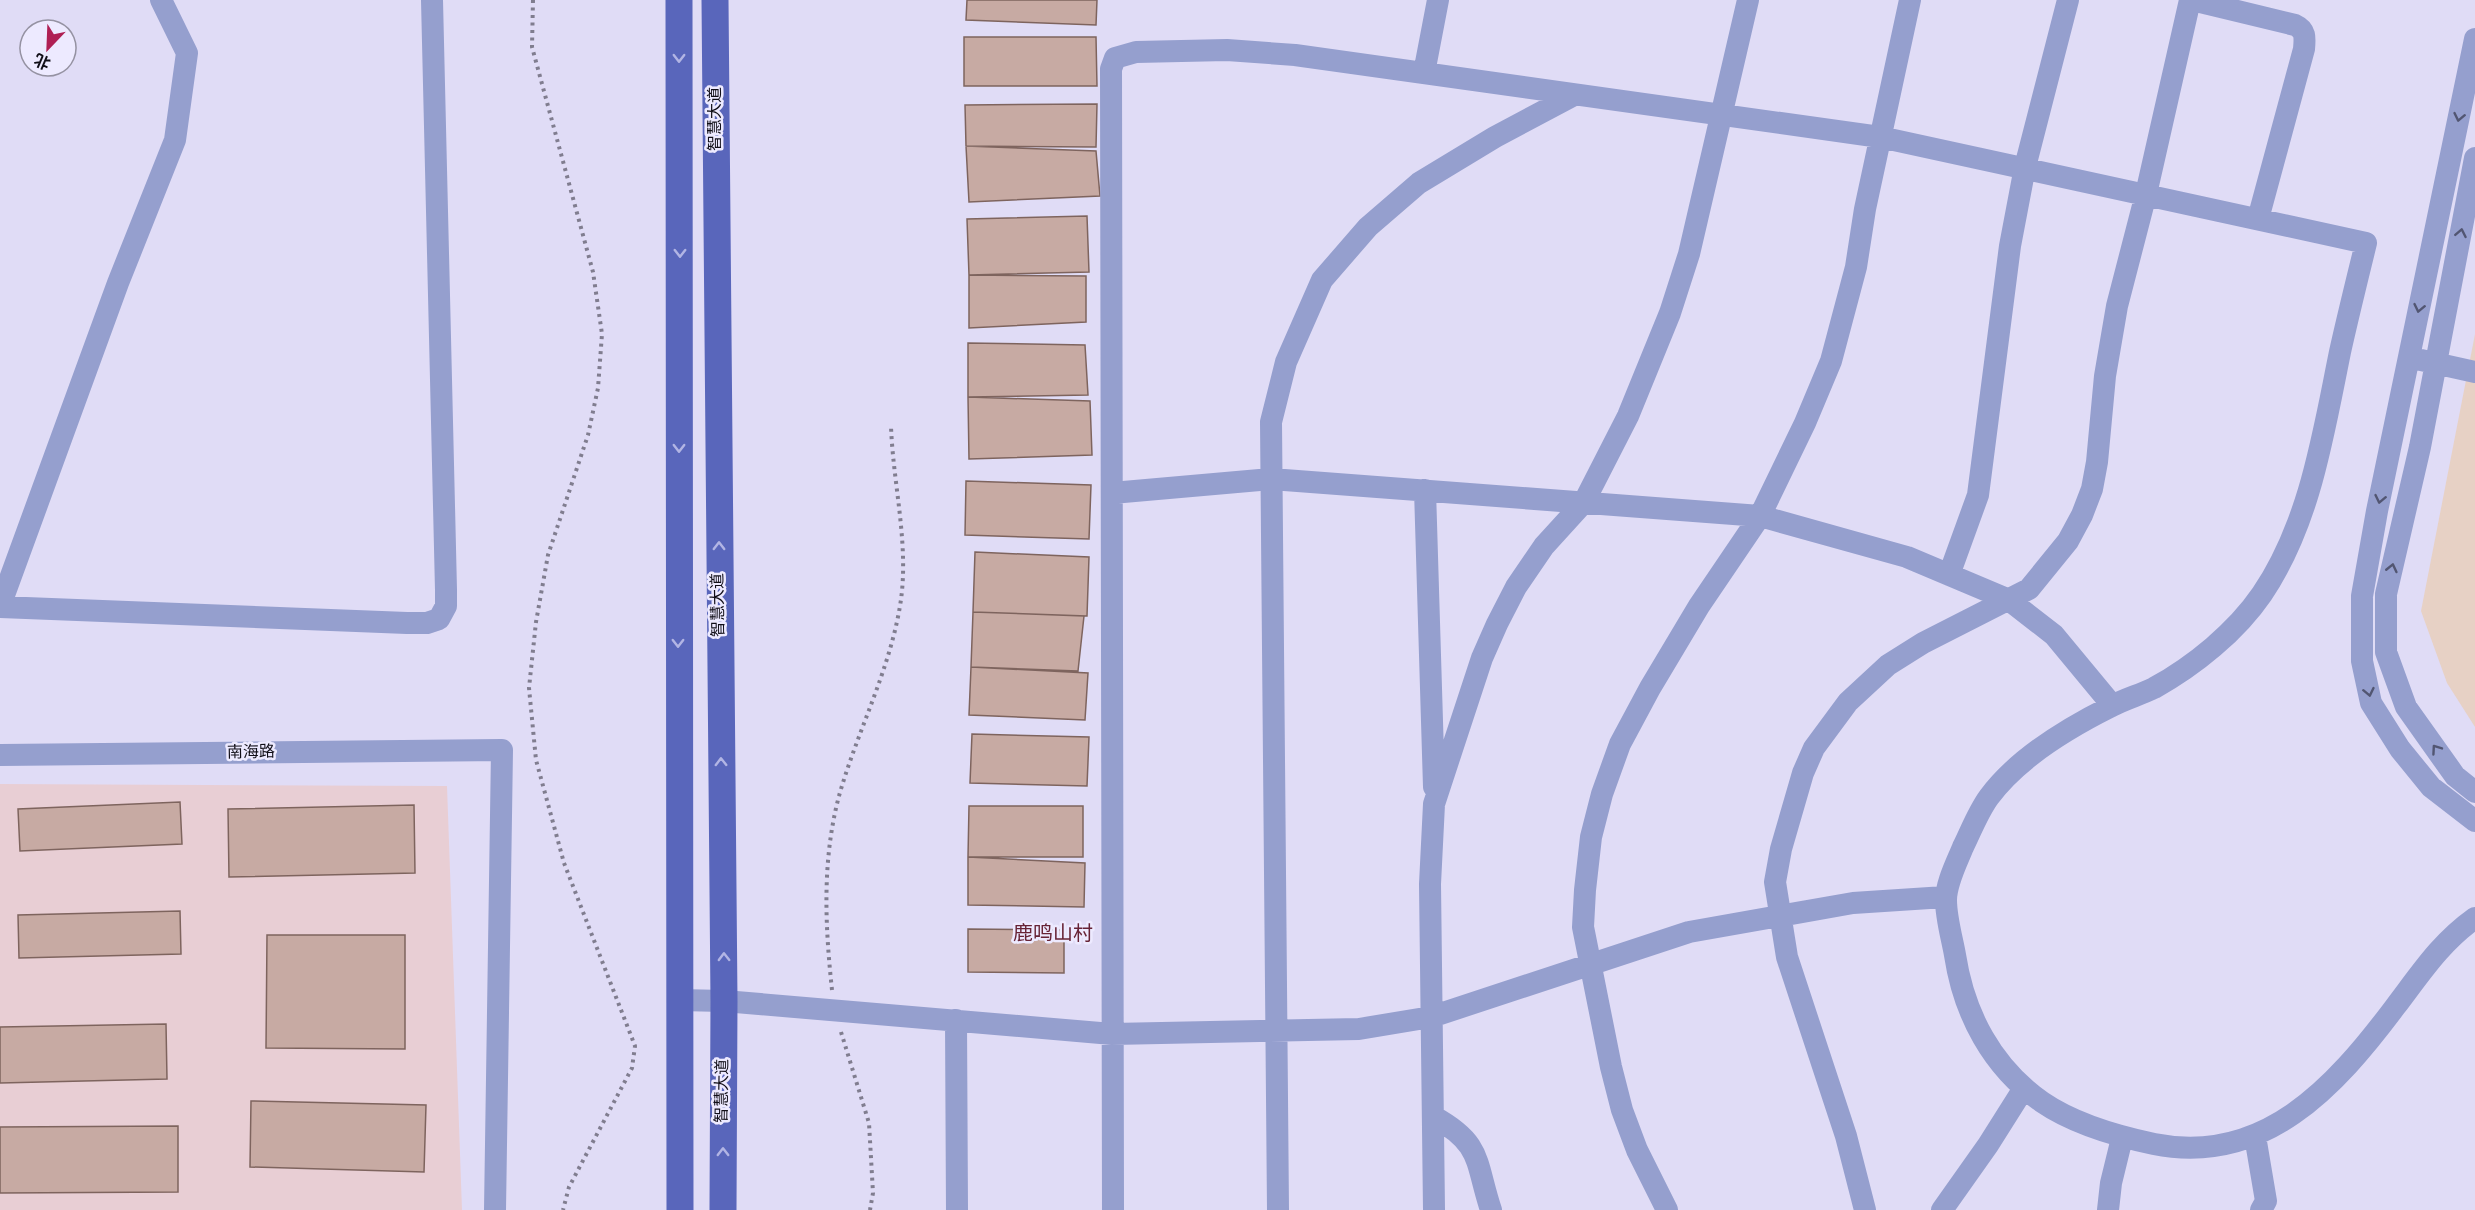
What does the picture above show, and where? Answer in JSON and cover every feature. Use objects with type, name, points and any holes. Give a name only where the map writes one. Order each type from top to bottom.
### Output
[{"type":"main road","points":[[679,0],[680,1210]]},
{"type":"main road","name":"智慧大道","points":[[715,0],[724,1001],[723,1210]]},
{"type":"street","points":[[161,0],[187,53],[175,140],[118,283],[0,607],[406,623],[427,623],[439,620],[446,606],[446,590],[432,0]]},
{"type":"street","points":[[1424,73],[1438,0]]},
{"type":"street","points":[[1434,804],[1482,658],[1497,624],[1516,587],[1544,546],[1584,502],[1628,416],[1670,313],[1689,254],[1748,0]]},
{"type":"street","points":[[1667,1210],[1637,1150],[1622,1110],[1611,1067],[1583,927],[1591,837],[1602,794],[1620,744],[1699,606],[1760,516],[1805,423],[1831,361],[1856,267],[1865,209],[1910,0]]},
{"type":"street","points":[[1949,575],[1978,495],[2010,246],[2025,167],[2068,0]]},
{"type":"street","points":[[1865,1210],[1846,1136],[1787,957],[1775,882],[1781,849],[1803,773],[1814,748],[1848,702],[1888,665],[1956,625],[2029,589],[2068,541],[2082,515],[2092,489],[2097,462],[2104,376],[2117,306],[2146,194],[2191,0],[2295,25],[2301,28],[2305,36],[2304,49],[2258,219]]},
{"type":"street","points":[[2475,39],[2362,596],[2362,661],[2371,703],[2400,749],[2431,787],[2475,821]]},
{"type":"street","points":[[1113,1210],[1111,69],[1115,58],[1122,55],[1136,52],[1227,50],[1295,55],[1880,137],[2366,243],[2329,414],[2299,523],[2279,567],[2260,597],[2234,628],[2187,666],[2154,688],[2112,705],[2061,733],[2015,770],[1989,797],[1956,862],[1945,897],[1960,990],[1973,1021],[1994,1057],[2024,1088],[2043,1103],[2071,1118],[2122,1137],[2174,1148],[2217,1147],[2254,1136],[2292,1114],[2347,1068],[2423,968],[2452,935],[2475,918]]},
{"type":"street","points":[[1278,1210],[1271,422],[1286,362],[1322,280],[1368,227],[1419,183],[1495,137],[1574,95]]},
{"type":"street","points":[[2475,158],[2420,447],[2386,594],[2386,652],[2406,707],[2455,776],[2475,792]]},
{"type":"street","points":[[2409,357],[2475,372]]},
{"type":"street","points":[[1112,493],[1271,479],[1760,516],[1907,557],[2009,600],[2054,635],[2112,705]]},
{"type":"street","points":[[1425,490],[1434,804],[1430,884],[1434,1210]]},
{"type":"street","name":"南海路","points":[[0,755],[502,750],[495,1210]]},
{"type":"street","points":[[679,1000],[724,1001],[1113,1034],[1359,1029],[1431,1017],[1689,932],[1853,903],[1945,897]]},
{"type":"street","points":[[956,1020],[957,1210]]},
{"type":"street","points":[[1942,1210],[1988,1145],[2024,1088]]},
{"type":"street","points":[[1434,1117],[1464,1137],[1476,1157],[1491,1210]]},
{"type":"street","points":[[2254,1136],[2267,1207]]},
{"type":"street","points":[[2108,1210],[2110,1183],[2122,1137]]},
{"type":"path","points":[[533,0],[532,47],[593,272],[602,334],[598,388],[588,435],[548,555],[536,622],[529,688],[536,760],[564,863],[634,1046],[632,1068],[569,1187],[563,1210]]},
{"type":"path","points":[[870,1210],[873,1193],[869,1124],[834,1010],[825,902],[829,842],[840,796],[883,670],[900,607],[904,566],[891,426]]},
{"type":"shaded area","points":[[2475,334],[2475,727],[2447,683],[2421,611]]},
{"type":"shaded area","points":[[0,784],[447,786],[462,1210],[0,1210]]},
{"type":"building","points":[[967,0],[1097,0],[1096,25],[966,20]]},
{"type":"building","points":[[964,37],[1096,37],[1097,86],[964,86]]},
{"type":"building","points":[[1097,104],[1096,147],[966,146],[965,105]]},
{"type":"building","points":[[966,146],[1096,151],[1100,196],[969,202]]},
{"type":"building","points":[[1087,216],[1089,272],[969,275],[967,219]]},
{"type":"building","points":[[969,275],[1086,276],[1086,322],[969,328]]},
{"type":"building","points":[[968,343],[1085,345],[1088,395],[968,397]]},
{"type":"building","points":[[968,397],[1090,401],[1092,455],[969,459]]},
{"type":"building","points":[[966,481],[1091,485],[1089,539],[965,535]]},
{"type":"building","points":[[975,552],[1089,557],[1087,616],[973,612]]},
{"type":"building","points":[[973,612],[1084,616],[1078,671],[971,667]]},
{"type":"building","points":[[971,667],[1088,673],[1085,720],[969,715]]},
{"type":"building","points":[[972,734],[1089,737],[1087,786],[970,783]]},
{"type":"building","points":[[180,802],[182,844],[20,851],[18,809]]},
{"type":"building","points":[[414,805],[415,873],[229,877],[228,809]]},
{"type":"building","points":[[969,806],[1083,806],[1083,857],[968,857]]},
{"type":"building","points":[[968,857],[1085,863],[1084,907],[968,905]]},
{"type":"building","points":[[180,911],[181,954],[19,958],[18,915]]},
{"type":"building","points":[[968,929],[1064,930],[1064,973],[968,972]]},
{"type":"building","points":[[267,935],[405,935],[405,1049],[266,1048]]},
{"type":"building","points":[[166,1024],[167,1079],[0,1083],[0,1027]]},
{"type":"building","points":[[251,1101],[426,1105],[424,1172],[250,1167]]},
{"type":"building","points":[[178,1126],[178,1192],[0,1193],[0,1127]]},
{"type":"district","name":"鹿鸣山村","points":[[1053,935]]}]
